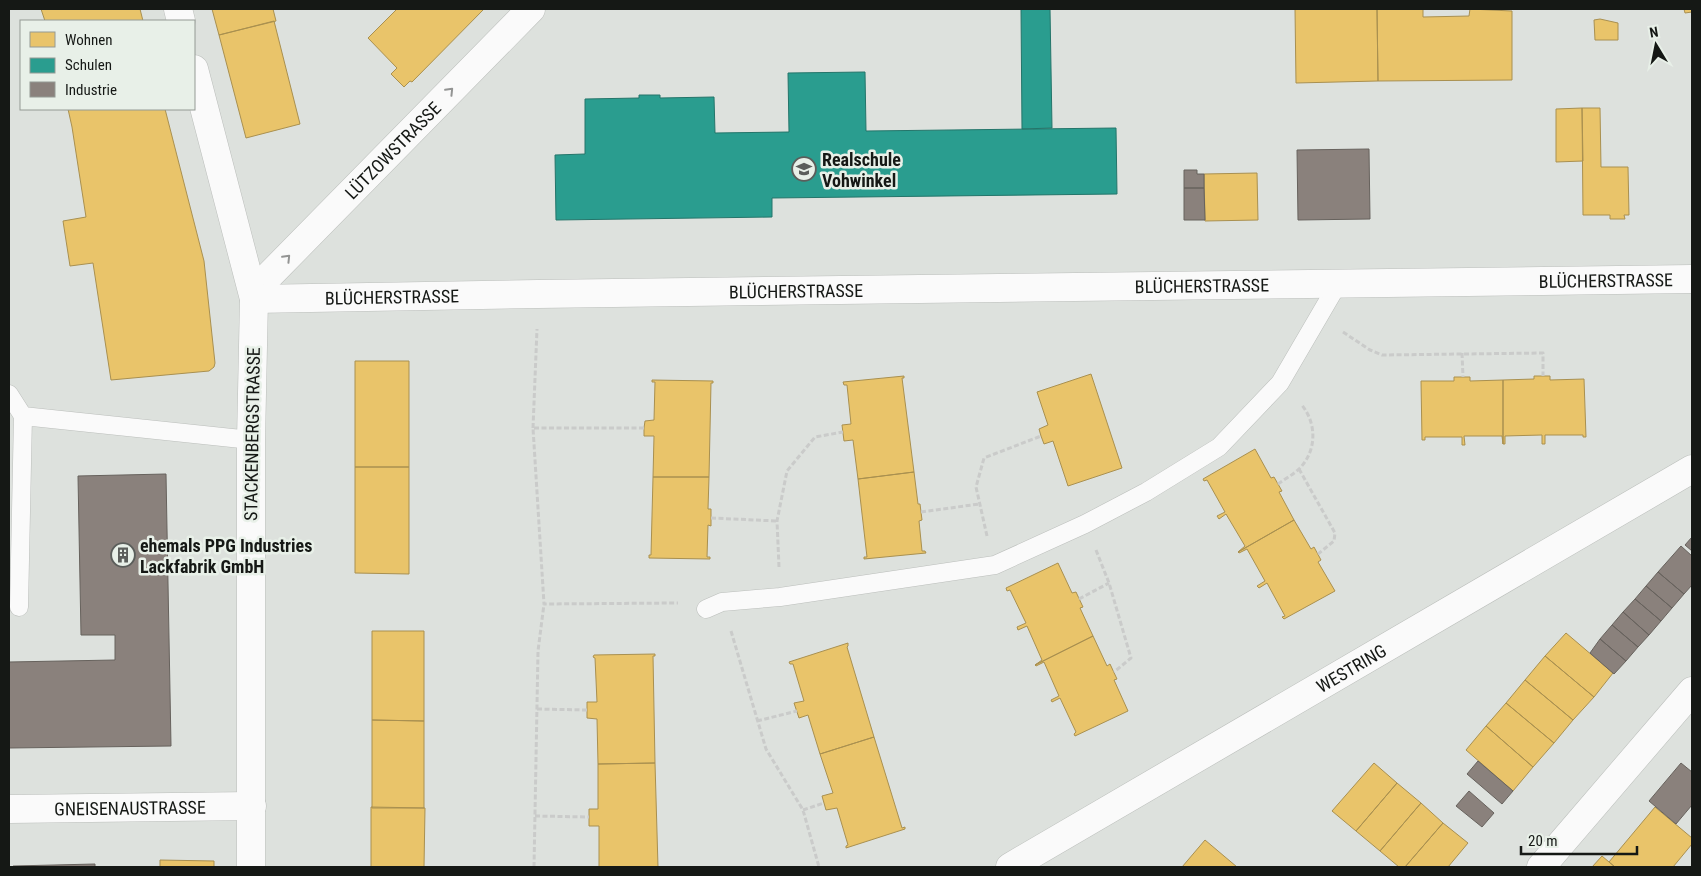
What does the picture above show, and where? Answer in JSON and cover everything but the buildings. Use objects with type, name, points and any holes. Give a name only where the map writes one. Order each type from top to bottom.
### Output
[{"type":"street","name":"LÜTZOWSTRASSE","points":[[253,296],[530,9]]},
{"type":"street","name":"STACKENBERGSTRASSE","points":[[195,73],[253,296],[251,867]]},
{"type":"street","name":"BLÜCHERSTRASSE","points":[[253,296],[1692,279]]},
{"type":"street","name":"WESTRING","points":[[1010,867],[1692,469]]},
{"type":"street","points":[[1541,867],[1692,691]]},
{"type":"street","name":"GNEISENAUSTRASSE","points":[[9,809],[252,806]]},
{"type":"lane","points":[[706,609],[722,602],[780,597],[995,565],[1085,524],[1146,492],[1219,447],[1280,382],[1339,282]]},
{"type":"lane","points":[[9,394],[23,416],[19,607]]},
{"type":"lane","points":[[23,416],[251,440]]},
{"type":"path","points":[[534,867],[538,651],[544,604],[533,428],[538,294]]},
{"type":"path","points":[[1319,316],[1370,350],[1382,355],[1543,353],[1543,376]]},
{"type":"path","points":[[1462,353],[1463,377]]},
{"type":"path","points":[[1278,484],[1299,469],[1306,460],[1312,445],[1314,431],[1304,408],[1280,382]]},
{"type":"path","points":[[533,428],[644,428]]},
{"type":"path","points":[[780,597],[777,521],[787,471],[815,437],[843,432]]},
{"type":"path","points":[[995,565],[976,488],[984,458],[1041,436]]},
{"type":"path","points":[[1299,469],[1335,533],[1334,541],[1318,554]]},
{"type":"path","points":[[921,512],[979,504]]},
{"type":"path","points":[[711,518],[777,521]]},
{"type":"path","points":[[1085,524],[1109,583],[1130,658],[1114,672]]},
{"type":"path","points":[[1079,599],[1109,583]]},
{"type":"path","points":[[544,604],[722,602],[766,749],[803,810],[819,867]]},
{"type":"path","points":[[537,709],[587,710]]},
{"type":"path","points":[[757,721],[797,711]]},
{"type":"path","points":[[803,810],[824,803]]},
{"type":"path","points":[[536,816],[589,817]]},
{"type":"place","name":"Realschule Vohwinkel","points":[[804,169]]},
{"type":"place","name":"ehemals PPG Industries Lackfabrik GmbH","points":[[123,555]]}]
